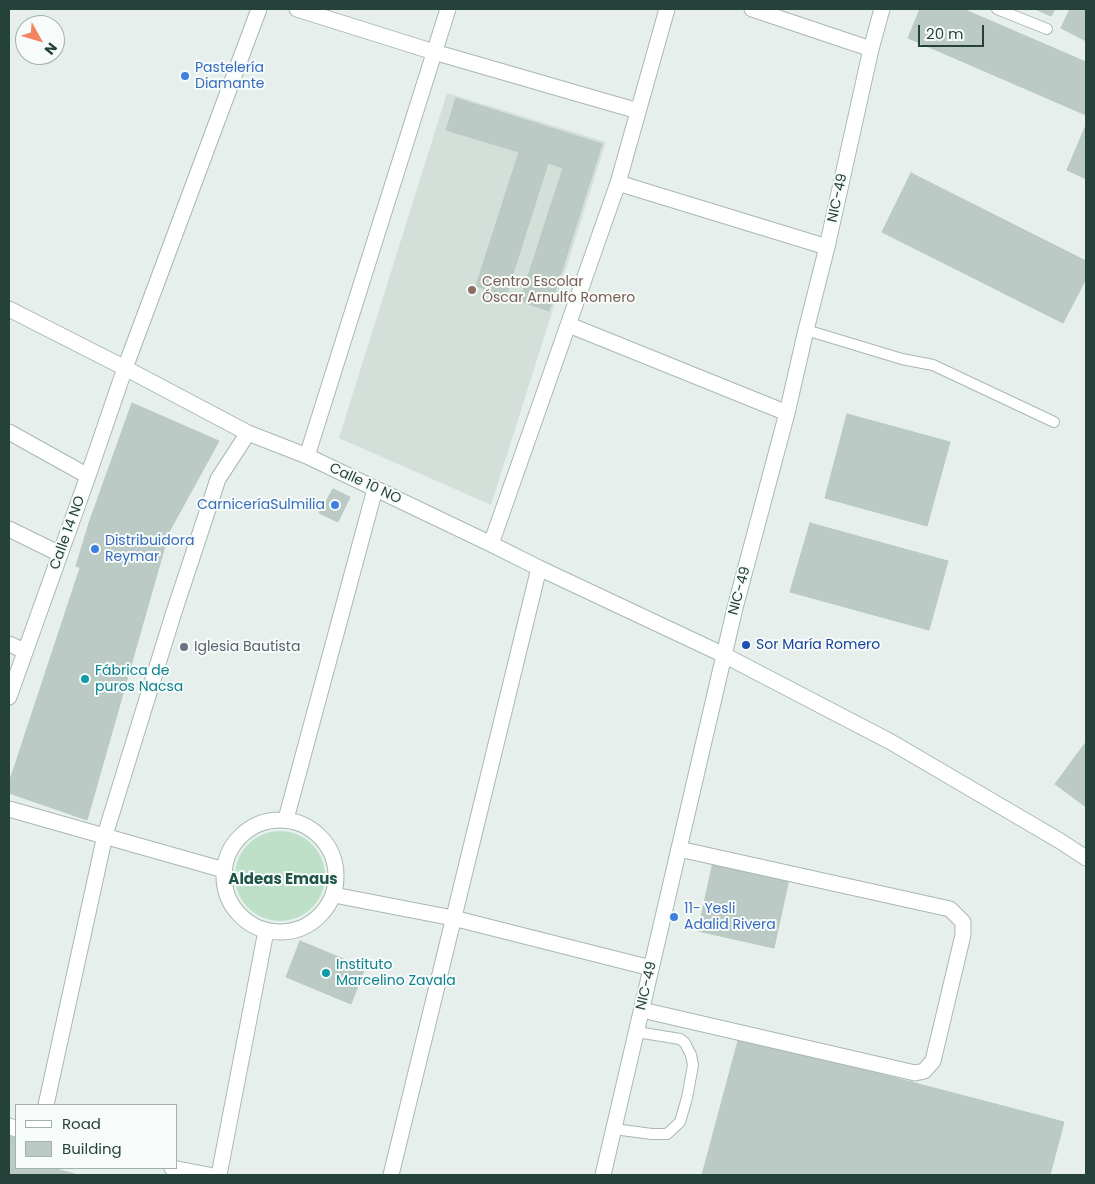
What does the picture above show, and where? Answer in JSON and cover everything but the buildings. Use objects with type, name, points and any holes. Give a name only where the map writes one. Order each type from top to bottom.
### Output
[{"type":"street","name":"Calle 14 NO","points":[[9,697],[125,368],[260,9]]},
{"type":"street","points":[[297,9],[434,52],[638,111]]},
{"type":"street","points":[[307,456],[448,9]]},
{"type":"street","points":[[491,544],[618,183],[667,9]]},
{"type":"street","points":[[752,9],[871,49]]},
{"type":"street","name":"NIC-49","points":[[603,1175],[735,608],[787,413],[827,247],[871,49],[882,9]]},
{"type":"street","points":[[618,183],[827,247]]},
{"type":"street","name":"Calle 10 NO","points":[[9,309],[248,433],[307,456],[724,655],[891,742],[1060,840],[1086,858]]},
{"type":"street","points":[[569,325],[787,413]]},
{"type":"street","points":[[9,432],[88,476]]},
{"type":"street","points":[[46,1104],[105,835],[173,615],[218,479],[248,433]]},
{"type":"street","points":[[286,819],[375,489]]},
{"type":"street","points":[[9,529],[60,554]]},
{"type":"street","points":[[391,1175],[539,568]]},
{"type":"street","points":[[9,644],[25,651]]},
{"type":"street","points":[[9,808],[224,870]]},
{"type":"street","points":[[286,819],[311,827],[329,845],[337,870],[334,895],[326,910],[314,922],[299,930],[282,933],[266,931],[251,925],[238,914],[224,886],[224,870],[230,849],[245,832],[264,821],[286,819]]},
{"type":"street","points":[[642,1010],[915,1073],[924,1071],[933,1061],[962,936],[963,922],[950,909],[679,849]]},
{"type":"street","points":[[334,895],[454,918],[652,968]]},
{"type":"street","points":[[219,1175],[266,931]]},
{"type":"street","points":[[177,1169],[209,1175]]},
{"type":"lane","points":[[997,9],[1047,29]]},
{"type":"lane","points":[[806,330],[902,359],[933,365],[1054,422]]},
{"type":"lane","points":[[614,1129],[667,1134],[680,1122],[686,1098],[692,1066],[685,1043],[680,1039],[637,1032]]},
{"type":"shaded area","name":"Centro Escolar Óscar Arnulfo Romero","points":[[447,93],[606,142],[491,505],[339,438]]},
{"type":"green space","points":[[280,831],[297,835],[312,844],[321,859],[325,876],[321,893],[312,908],[297,917],[280,921],[263,917],[248,908],[239,893],[235,876],[239,859],[248,844],[263,835]]},
{"type":"place","name":"Pastelería Diamante","points":[[185,76]]},
{"type":"place","name":"Centro Escolar Óscar Arnulfo Romero","points":[[472,290]]},
{"type":"place","name":"CarniceríaSulmilia","points":[[335,505]]},
{"type":"place","name":"Distribuidora Reymar","points":[[95,549]]},
{"type":"place","name":"Sor María Romero","points":[[746,645]]},
{"type":"place","name":"Iglesia Bautista","points":[[184,647]]},
{"type":"place","name":"Fábrica de puros Nacsa","points":[[85,679]]},
{"type":"place","name":"11- Yesli Adalid Rivera","points":[[674,917]]},
{"type":"place","name":"Instituto Marcelino Zavala","points":[[326,973]]},
{"type":"district","name":"Aldeas Emaus","points":[[283,880]]}]
